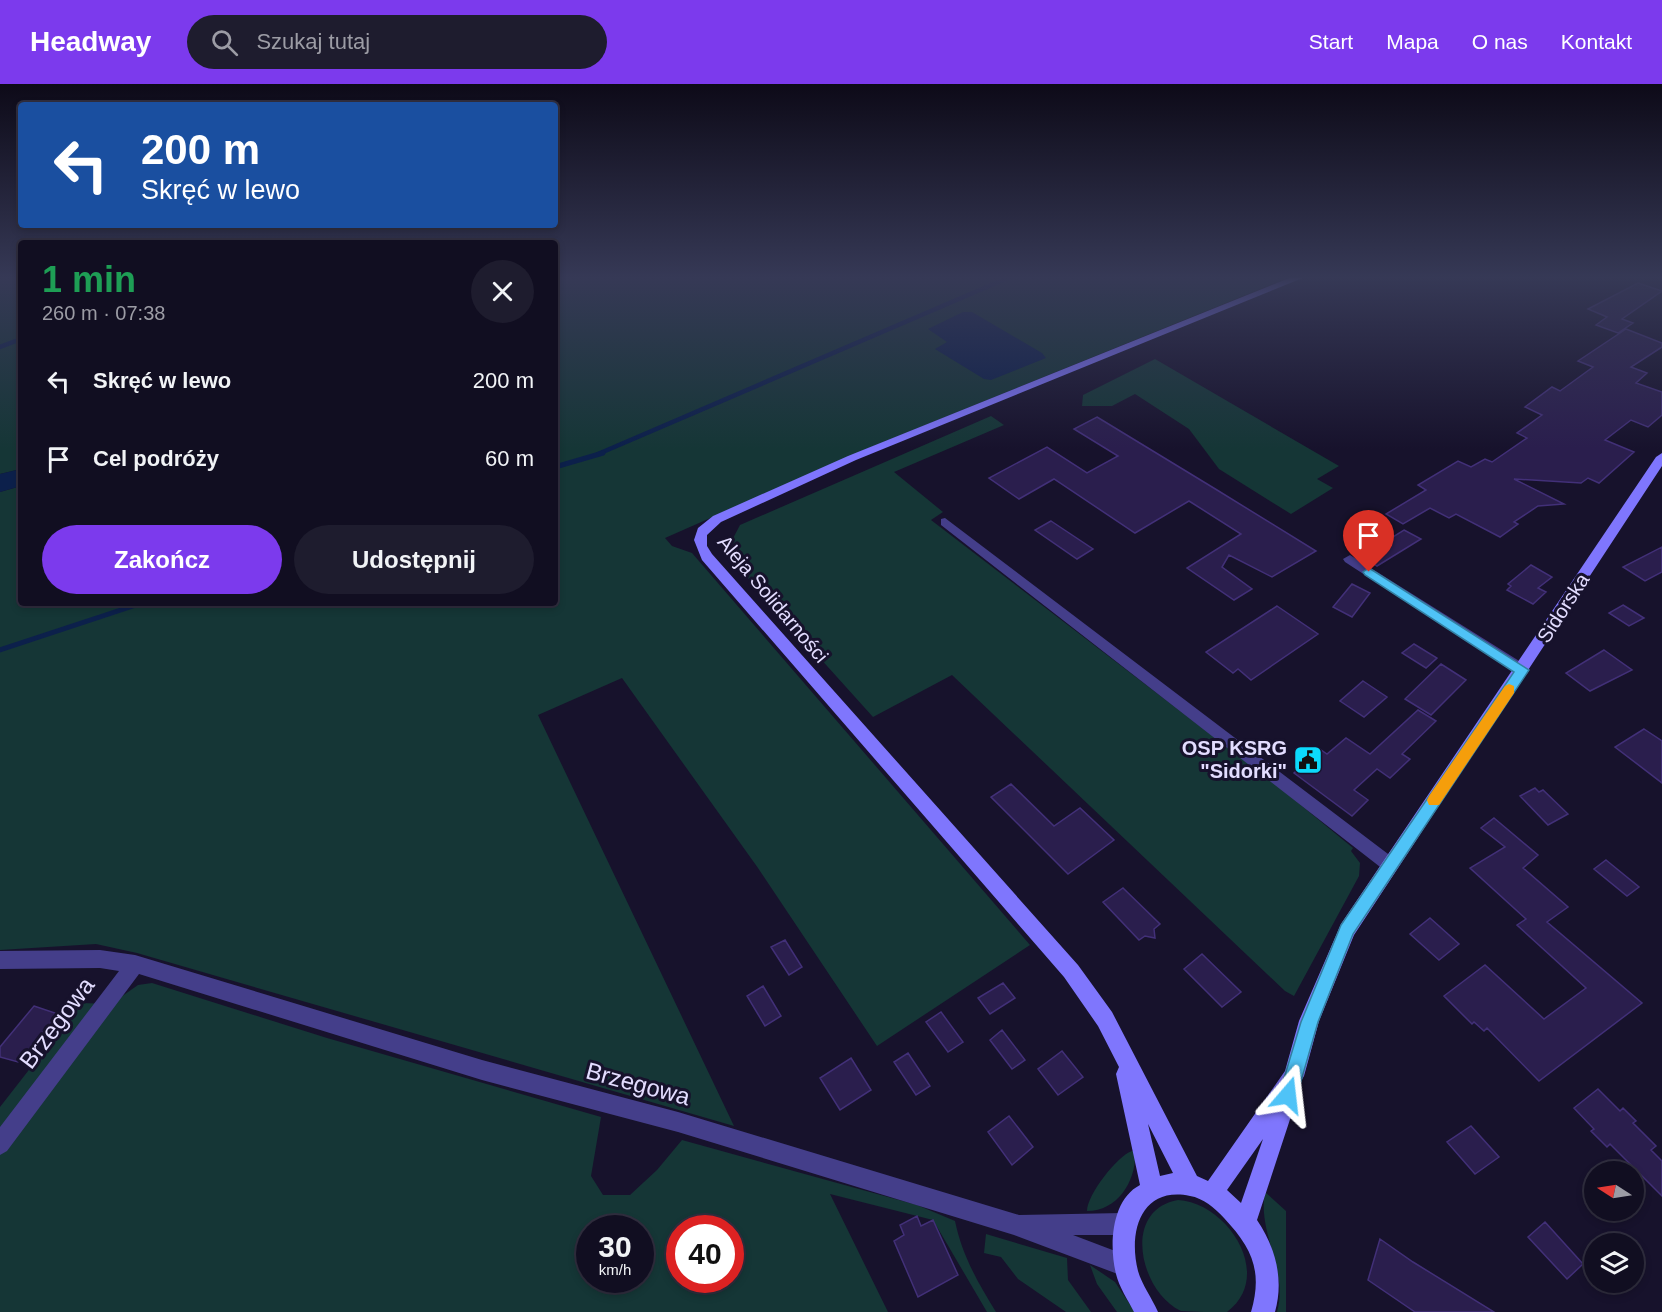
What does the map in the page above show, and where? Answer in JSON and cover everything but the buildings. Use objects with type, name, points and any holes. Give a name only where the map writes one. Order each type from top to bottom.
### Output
[{"type":"street","name":"Aleja Solidarności","points":[[1122,1053],[1105,1019],[1071,971],[701,550],[700,536],[708,524],[852,458],[1158,334]]},
{"type":"street","name":"Sidorska","points":[[1213,1192],[1294,1076],[1310,1022],[1347,930],[1662,457]]},
{"type":"street","points":[[945,522],[1390,865]]},
{"type":"street","points":[[1350,560],[1522,670]]},
{"type":"street","name":"Brzegowa","points":[[0,960],[100,959],[135,964],[482,1070],[678,1122],[1014,1224],[1123,1265]]},
{"type":"street","name":"Brzegowa","points":[[0,1144],[135,964]]},
{"type":"street","points":[[1122,1053],[1189,1183]]},
{"type":"street","points":[[1122,1053],[1152,1188]]},
{"type":"street","points":[[1245,1223],[1294,1076]]},
{"type":"street","points":[[1146,1312],[1133,1293],[1123,1265],[1121,1244],[1123,1224],[1139,1196],[1152,1188],[1170,1183],[1189,1183],[1213,1192],[1238,1212],[1257,1239],[1268,1281],[1263,1312]]},
{"type":"street","points":[[1014,1224],[1123,1224]]},
{"type":"green space","points":[[0,334],[18,334],[18,470],[0,474]]},
{"type":"green space","points":[[558,334],[1149,334],[869,448],[665,538],[672,546],[692,553],[1030,945],[877,1046],[758,868],[622,678],[538,715],[734,1126],[137,953],[96,944],[0,950],[0,492],[18,487],[18,606],[558,606]]},
{"type":"green space","points":[[1155,359],[1339,466],[1317,479],[1333,488],[1291,514],[1219,469],[1189,429],[1135,394],[1112,406],[1082,406],[1083,395]]},
{"type":"green space","points":[[991,416],[1004,425],[894,472],[943,512],[931,520],[1274,783],[1353,848],[1351,851],[1360,863],[1359,876],[1294,996],[1285,991],[952,675],[873,717],[729,557],[728,548],[740,525]]},
{"type":"green space","points":[[152,983],[327,1038],[601,1117],[591,1176],[603,1195],[630,1195],[657,1170],[682,1140],[917,1205],[955,1221],[971,1268],[996,1312],[987,1312],[933,1220],[830,1194],[888,1312],[0,1312],[0,1107],[81,1003],[111,1004],[138,985]]},
{"type":"green space","points":[[1135,1151],[1135,1162],[1124,1192],[1108,1206],[1087,1211],[1097,1186],[1119,1160]]},
{"type":"green space","points":[[1265,1192],[1286,1211],[1286,1312],[1277,1312],[1280,1297],[1279,1281],[1265,1223]]},
{"type":"green space","points":[[1178,1200],[1196,1204],[1214,1214],[1228,1227],[1239,1244],[1246,1262],[1247,1280],[1241,1297],[1227,1312],[1181,1311],[1167,1301],[1155,1287],[1147,1270],[1143,1252],[1143,1235],[1149,1219],[1160,1207]]},
{"type":"green space","points":[[986,1234],[1067,1258],[1068,1280],[1091,1312],[1066,1312],[1018,1279],[1001,1257],[984,1253]]},
{"type":"green space","points":[[1090,1265],[1115,1282],[1135,1312],[1117,1312],[1097,1284]]},
{"type":"water","points":[[936,334],[1010,334],[1042,353],[1046,358],[991,380],[984,379],[935,349],[947,342]]},
{"type":"water","points":[[18,470],[18,487],[0,492],[0,474]]},
{"type":"waterway","points":[[598,454],[877,334]]},
{"type":"waterway","points":[[0,347],[18,340]]},
{"type":"waterway","points":[[558,466],[603,453]]},
{"type":"waterway","points":[[0,650],[133,606]]},
{"type":"slow traffic","points":[[1434,800],[1509,689]]},
{"type":"place","name":"OSP KSRG \"Sidorki\"","points":[[1308,760]]},
{"type":"route","points":[[1288,1095],[1310,1022],[1347,930],[1522,670],[1369,572]]}]
